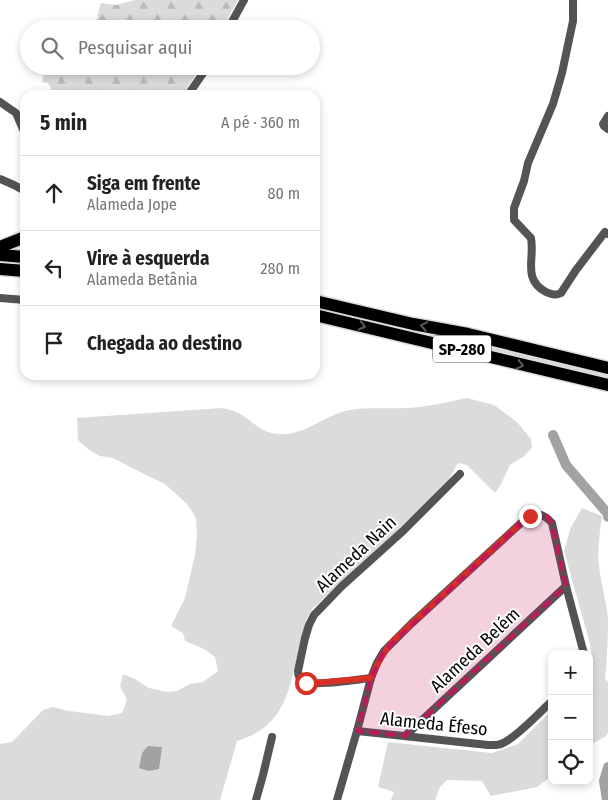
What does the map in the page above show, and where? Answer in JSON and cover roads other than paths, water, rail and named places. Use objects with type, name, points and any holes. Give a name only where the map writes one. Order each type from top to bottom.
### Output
[{"type":"highway","points":[[0,247],[20,239]]},
{"type":"highway","points":[[0,255],[20,257]]},
{"type":"highway","points":[[0,269],[20,271]]},
{"type":"highway","name":"SP-280","points":[[320,302],[413,324],[468,334],[608,368]]},
{"type":"highway","name":"SP-280","points":[[320,316],[608,385]]},
{"type":"street","points":[[233,20],[244,0]]},
{"type":"street","points":[[573,0],[573,21],[562,73],[553,104],[528,163],[524,181],[514,208],[514,220],[531,238],[533,280],[541,289],[553,295],[561,293],[576,270],[606,233]]},
{"type":"street","points":[[191,90],[202,75]]},
{"type":"street","points":[[1,104],[16,112],[20,122]]},
{"type":"street","points":[[608,116],[603,124],[608,129]]},
{"type":"street","points":[[0,179],[20,188]]},
{"type":"street","points":[[0,298],[20,300]]},
{"type":"street","name":"Alameda Nain","points":[[371,678],[316,683],[302,681],[298,671],[309,625],[314,615],[342,586],[403,531],[460,474]]},
{"type":"street","points":[[336,800],[371,678],[384,651],[530,516],[547,516],[552,523],[583,650]]},
{"type":"street","name":"Alameda Belém","points":[[405,736],[566,586]]},
{"type":"street","name":"Alameda Éfeso","points":[[357,731],[488,746],[498,745],[505,743],[513,737],[548,705]]},
{"type":"street","points":[[256,800],[272,737]]},
{"type":"waterway","points":[[553,435],[566,465],[608,514],[608,517]]},
{"type":"waterway","points":[[607,800],[604,781],[608,767]]}]
